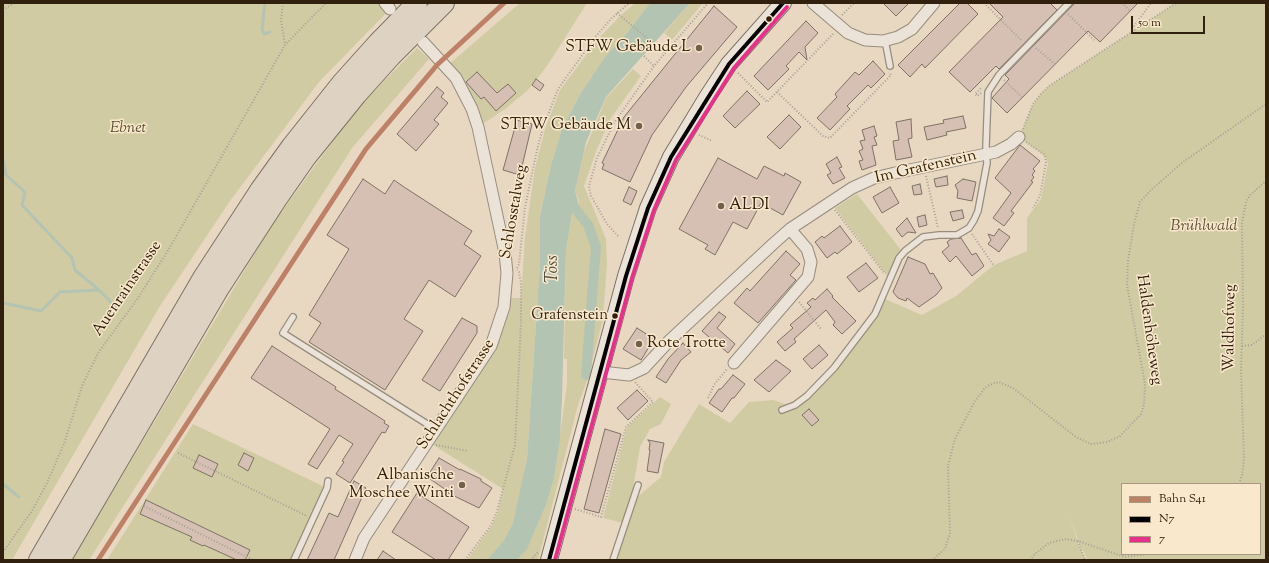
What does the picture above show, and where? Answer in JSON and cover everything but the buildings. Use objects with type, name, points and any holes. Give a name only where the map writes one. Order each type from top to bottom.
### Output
[{"type":"highway","points":[[39,560],[203,278],[250,205],[288,150],[329,98],[378,43],[417,3]]},
{"type":"highway","points":[[60,560],[206,310],[276,200],[319,140],[356,95],[400,46],[444,3]]},
{"type":"main road","points":[[549,560],[636,242],[648,208],[671,157],[687,128],[729,64],[783,3]]},
{"type":"street","points":[[813,3],[836,25],[848,33],[865,40],[885,40],[898,37],[912,29],[934,3]]},
{"type":"street","name":"Schlachthofstrasse","points":[[356,560],[364,538],[491,346],[504,307],[507,273],[505,253],[482,145],[472,109],[456,78],[447,66],[423,42]]},
{"type":"street","points":[[986,154],[1003,149],[1019,137]]},
{"type":"street","name":"Im Grafenstein","points":[[629,375],[644,368],[669,341],[790,229],[852,188],[874,178],[986,154]]},
{"type":"street","points":[[734,363],[808,277],[811,262],[807,249],[790,229]]},
{"type":"street","points":[[601,372],[629,375]]},
{"type":"lane","points":[[986,154],[987,95],[999,75],[1069,3]]},
{"type":"lane","points":[[885,40],[888,67]]},
{"type":"lane","name":"Im Grafenstein","points":[[968,228],[978,211],[987,163],[986,154]]},
{"type":"lane","points":[[782,410],[795,405],[807,396],[834,368],[875,314],[899,258],[913,244],[923,237],[957,235],[968,228]]},
{"type":"lane","points":[[293,317],[283,333],[435,429]]},
{"type":"lane","points":[[294,560],[327,488],[328,481]]},
{"type":"lane","points":[[613,560],[638,485]]},
{"type":"path","points":[[3,10],[14,3]]},
{"type":"path","points":[[283,3],[281,20],[285,45]]},
{"type":"path","name":"Auenrainstrasse","points":[[3,550],[32,511],[45,488],[64,444],[82,386],[95,358],[138,298],[169,249],[285,45],[326,3]]},
{"type":"path","name":"Schlosstalweg","points":[[465,560],[478,545],[492,521],[515,445],[521,323],[521,283],[519,272],[516,269],[519,264],[525,207],[542,128],[558,89],[596,36],[629,3]]},
{"type":"path","points":[[618,236],[607,224],[591,196],[589,186],[597,158],[614,123],[654,66],[708,3]]},
{"type":"path","points":[[736,70],[767,102],[854,3]]},
{"type":"path","points":[[984,3],[1025,44],[1031,37],[1032,41],[1055,64]]},
{"type":"path","points":[[1122,3],[1129,10]]},
{"type":"path","points":[[1132,32],[1132,29],[1151,3]]},
{"type":"path","points":[[1033,208],[1040,196],[1046,162],[1044,155],[1019,137],[1033,104],[1040,95],[1066,74],[1176,3]]},
{"type":"path","points":[[1063,9],[1094,40]]},
{"type":"path","points":[[618,13],[633,24],[665,53]]},
{"type":"path","points":[[644,56],[654,66]]},
{"type":"path","points":[[777,92],[823,136],[830,138],[890,75],[888,67]]},
{"type":"path","points":[[999,75],[1022,98]]},
{"type":"path","name":"Haldenhöheweg","points":[[932,560],[945,549],[950,533],[948,466],[953,445],[975,401],[989,385],[999,382],[1013,388],[1076,437],[1091,444],[1107,442],[1120,436],[1141,414],[1144,405],[1145,384],[1127,285],[1128,261],[1134,224],[1140,202],[1152,189],[1183,162],[1266,104]]},
{"type":"path","points":[[695,132],[712,142]]},
{"type":"path","points":[[927,180],[939,235]]},
{"type":"path","name":"Waldhofweg","points":[[1239,483],[1244,459],[1242,346],[1244,216],[1246,202],[1250,195],[1266,181]]},
{"type":"path","points":[[834,210],[890,280]]},
{"type":"path","points":[[968,228],[994,266]]},
{"type":"path","points":[[793,295],[821,329]]},
{"type":"path","points":[[1242,346],[1252,344],[1266,334]]},
{"type":"path","points":[[708,398],[714,385],[726,371]]},
{"type":"path","points":[[573,509],[601,517],[626,427],[652,402],[629,375]]},
{"type":"path","points":[[435,445],[468,451]]},
{"type":"path","points":[[178,453],[313,519]]},
{"type":"path","points":[[144,506],[253,560]]},
{"type":"path","points":[[1030,560],[1036,553],[1049,543],[1066,539],[1078,541],[1125,557],[1141,555]]},
{"type":"path","points":[[1078,541],[1085,560]]},
{"type":"green space","name":"Ebnet","points":[[3,3],[396,3],[319,82],[230,201],[160,306],[12,560],[3,560]]},
{"type":"green space","points":[[520,3],[587,3],[547,66],[528,90],[505,109],[478,127],[447,66]]},
{"type":"green space","points":[[635,3],[650,3],[626,34],[605,57],[580,94],[562,129],[551,165],[540,216],[540,264],[527,459],[518,504],[513,523],[504,540],[487,560],[467,560],[491,527],[498,511],[503,489],[427,441],[479,365],[505,298],[521,298],[525,237],[535,168],[545,129],[560,90],[598,39]]},
{"type":"green space","points":[[690,3],[703,3],[672,40],[664,33]]},
{"type":"green space","name":"Brühlwald","points":[[1176,3],[1266,3],[1266,560],[1088,560],[1079,543],[1069,514],[1078,543],[1086,560],[615,560],[636,498],[661,477],[664,462],[699,404],[730,423],[749,402],[773,400],[794,407],[834,368],[883,298],[922,315],[956,296],[994,265],[1027,251],[1027,218],[1041,199],[1048,163],[1045,156],[1019,137],[1033,104],[1049,86]]},
{"type":"green space","points":[[417,48],[429,59],[352,148],[89,560],[72,560],[271,226],[358,107]]},
{"type":"green space","points":[[633,69],[641,76],[611,118],[597,149],[584,186],[606,239],[607,264],[603,319],[587,381],[578,405],[538,560],[517,560],[527,548],[546,505],[554,479],[567,384],[567,359],[564,359],[566,249],[572,214],[574,213],[579,201],[575,191],[583,154],[606,98]]},
{"type":"green space","points":[[857,194],[901,250],[888,277],[835,208]]},
{"type":"green space","points":[[660,397],[671,404],[661,424],[650,429],[640,447],[631,500],[623,523],[603,518],[627,427]]},
{"type":"green space","points":[[193,424],[327,488],[294,560],[107,560]]},
{"type":"water","name":"Töss","points":[[650,3],[690,3],[606,97],[586,142],[575,191],[578,202],[572,214],[566,250],[562,400],[560,438],[554,479],[546,505],[527,549],[517,560],[487,560],[504,540],[513,523],[527,459],[540,264],[540,216],[551,165],[562,129],[580,94],[605,57],[626,34]]},
{"type":"waterway","points":[[265,3],[262,29],[264,34],[270,32]]},
{"type":"waterway","points":[[3,159],[6,175],[25,192],[22,205],[72,258],[75,270],[99,290]]},
{"type":"waterway","points":[[567,198],[588,225],[596,247],[586,375]]},
{"type":"waterway","points":[[3,303],[41,311],[60,292],[99,290],[117,308]]},
{"type":"waterway","points":[[3,484],[19,497]]},
{"type":"rail line","name":"S41","points":[[98,560],[366,149],[437,65],[504,3]]},
{"type":"transit line","name":"N7","points":[[549,560],[626,276],[648,208],[671,157],[729,64],[783,3]]},
{"type":"transit line","name":"7","points":[[555,560],[632,278],[654,210],[676,160],[734,68],[787,7]]},
{"type":"place","name":"STFW Gebäude L","points":[[699,48]]},
{"type":"place","name":"STFW Gebäude M","points":[[639,126]]},
{"type":"place","name":"ALDI","points":[[721,206]]},
{"type":"place","name":"Grafenstein","points":[[615,316]]},
{"type":"place","name":"Rote Trotte","points":[[639,344]]},
{"type":"place","name":"Albanische Moschee Winti","points":[[462,485]]}]
